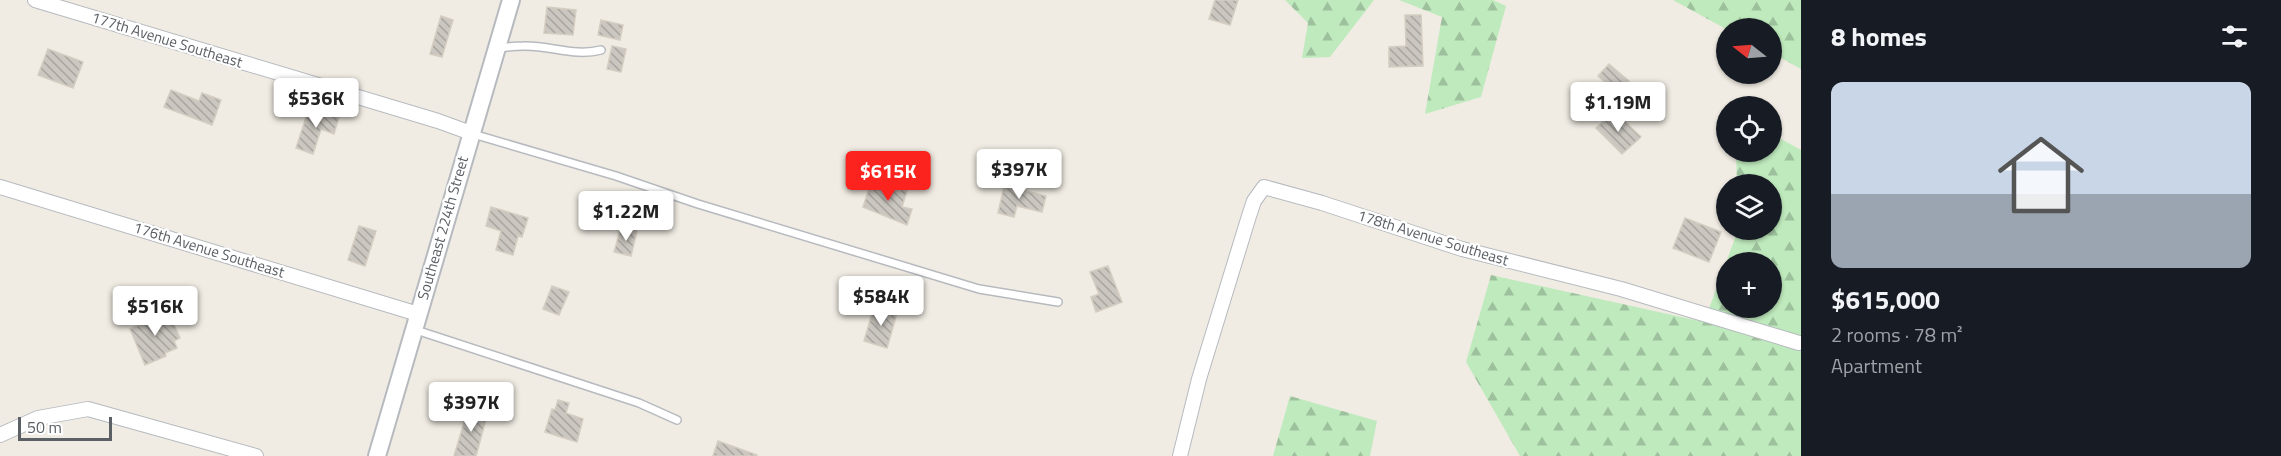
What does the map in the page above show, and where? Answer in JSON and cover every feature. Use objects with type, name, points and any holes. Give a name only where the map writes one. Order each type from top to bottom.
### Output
[{"type":"street","name":"177th Avenue Southeast","points":[[35,0],[471,133]]},
{"type":"street","name":"Southeast 224th Street","points":[[376,456],[511,0]]},
{"type":"street","name":"176th Avenue Southeast","points":[[0,187],[416,322]]},
{"type":"street","name":"178th Avenue Southeast","points":[[1180,456],[1199,379],[1249,216],[1254,201],[1264,187],[1322,203],[1462,249],[1621,289],[1799,343]]},
{"type":"street","points":[[0,435],[38,418],[88,409],[256,456]]},
{"type":"lane","points":[[496,49],[524,45],[567,52],[601,50]]},
{"type":"lane","points":[[471,133],[484,139],[616,176],[698,204],[979,290],[1058,302]]},
{"type":"lane","points":[[416,322],[677,420]]},
{"type":"green space","points":[[1285,0],[1374,0],[1330,57],[1302,58],[1308,23]]},
{"type":"green space","points":[[1399,0],[1493,0],[1506,6],[1481,97],[1425,114],[1442,17]]},
{"type":"green space","points":[[1673,0],[1801,0],[1801,69],[1782,59],[1782,18],[1716,18],[1716,24]]},
{"type":"green space","points":[[1782,140],[1801,150],[1801,456],[1520,456],[1466,362],[1491,275],[1704,322],[1716,289],[1716,318],[1782,318],[1782,252],[1730,252],[1734,240],[1782,240],[1782,174],[1737,174],[1736,162],[1782,162]]},
{"type":"green space","points":[[1290,396],[1377,421],[1370,456],[1273,456]]},
{"type":"building","points":[[1215,0],[1238,0],[1230,25],[1209,19]]},
{"type":"building","points":[[547,7],[576,10],[573,35],[544,33]]},
{"type":"building","points":[[1405,15],[1421,15],[1423,66],[1389,67],[1389,47],[1406,46]]},
{"type":"building","points":[[441,16],[453,20],[442,57],[430,54]]},
{"type":"building","points":[[601,20],[623,25],[620,40],[598,35]]},
{"type":"building","points":[[612,46],[626,49],[621,72],[607,69]]},
{"type":"building","points":[[48,49],[83,62],[73,88],[38,75]]},
{"type":"building","points":[[1609,64],[1629,81],[1618,94],[1598,76]]},
{"type":"building","points":[[171,90],[199,101],[202,93],[221,100],[212,125],[164,107]]},
{"type":"building","points":[[309,108],[339,117],[334,134],[321,129],[313,154],[296,148]]},
{"type":"building","points":[[1614,111],[1641,137],[1622,154],[1596,128]]},
{"type":"building","points":[[872,179],[907,191],[902,207],[912,209],[907,225],[863,207]]},
{"type":"building","points":[[1005,182],[1023,186],[1022,190],[1046,196],[1042,212],[1017,206],[1014,217],[998,213]]},
{"type":"building","points":[[491,207],[528,218],[522,237],[518,236],[513,255],[496,250],[501,231],[486,226]]},
{"type":"building","points":[[1685,218],[1716,230],[1718,240],[1709,262],[1673,248]]},
{"type":"building","points":[[359,226],[376,231],[365,266],[348,260]]},
{"type":"building","points":[[621,227],[637,231],[631,256],[614,252]]},
{"type":"building","points":[[1108,266],[1122,302],[1096,312],[1091,297],[1099,294],[1090,272]]},
{"type":"building","points":[[552,286],[569,292],[559,315],[543,309]]},
{"type":"building","points":[[874,307],[897,313],[887,348],[864,341]]},
{"type":"building","points":[[149,309],[153,319],[162,315],[164,318],[170,316],[180,338],[174,341],[177,348],[165,353],[166,356],[145,365],[130,329],[144,323],[139,313]]},
{"type":"building","points":[[558,400],[569,403],[566,413],[583,419],[577,442],[545,432],[552,409],[555,410]]},
{"type":"building","points":[[469,406],[488,412],[476,456],[454,456]]},
{"type":"building","points":[[718,441],[757,455],[757,456],[713,456]]}]
